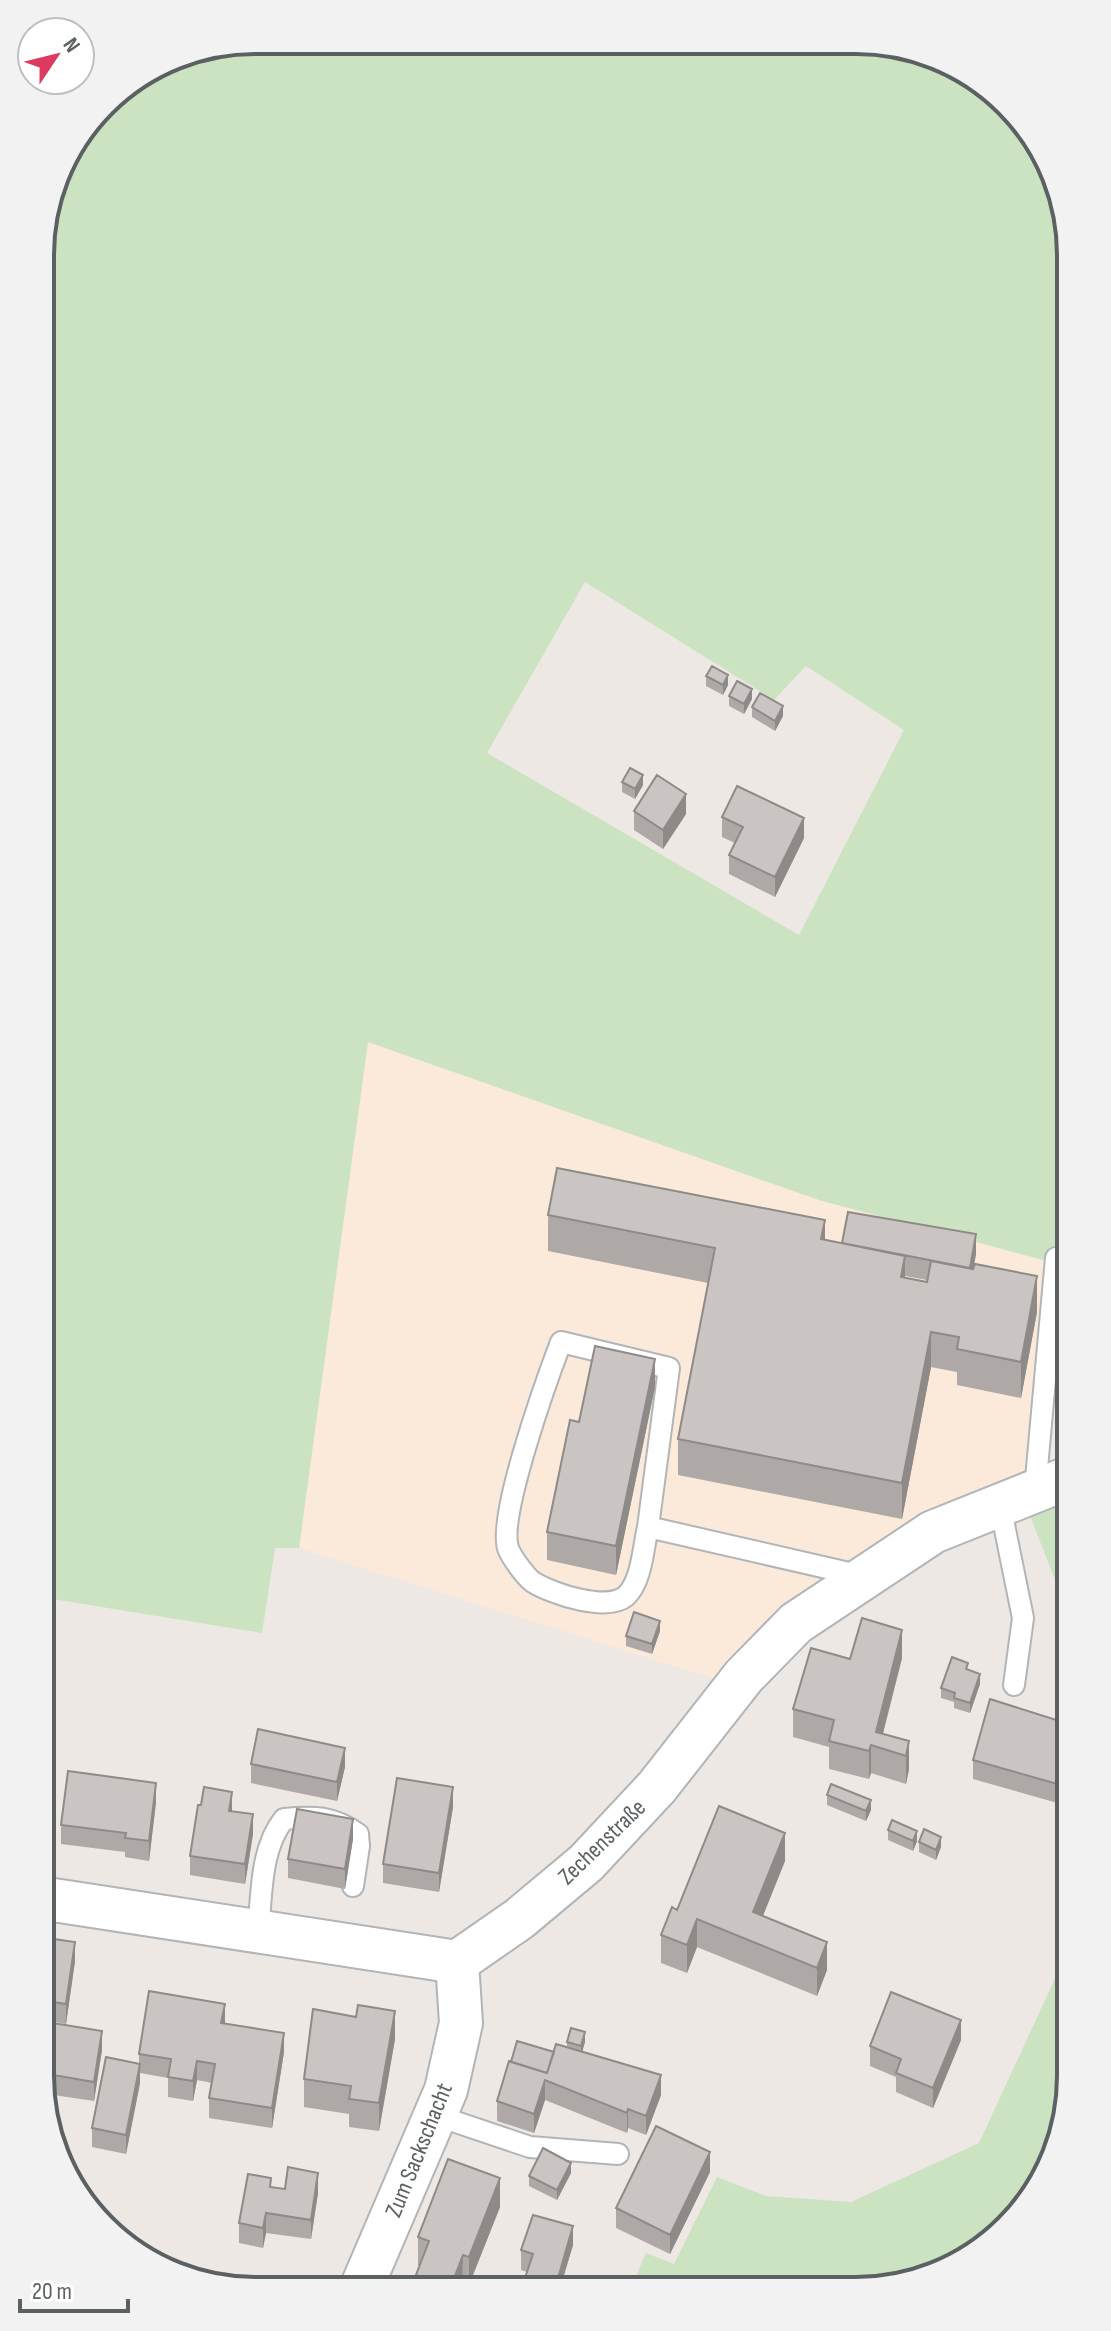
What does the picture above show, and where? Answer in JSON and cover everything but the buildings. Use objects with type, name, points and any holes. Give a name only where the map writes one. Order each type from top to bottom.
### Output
[{"type":"street","name":"Zechenstraße","points":[[457,1962],[519,1919],[586,1863],[657,1787],[744,1676],[796,1623],[933,1532],[1035,1491]]},
{"type":"street","points":[[54,1900],[457,1962]]},
{"type":"street","name":"Zum Sackschacht","points":[[366,2277],[446,2090],[461,2023],[457,1962]]},
{"type":"lane","points":[[1014,1685],[1056,1258]]},
{"type":"lane","points":[[561,1342],[669,1368],[648,1527],[635,1585],[623,1598],[599,1602],[569,1597],[531,1581],[508,1548],[507,1516],[542,1391],[561,1342]]},
{"type":"lane","points":[[648,1527],[866,1577]]},
{"type":"lane","points":[[258,1932],[268,1850],[274,1831],[284,1819],[316,1816],[346,1826],[358,1834],[353,1886]]},
{"type":"lane","points":[[435,2115],[530,2147],[618,2154]]},
{"type":"shaded area","points":[[368,1042],[819,1200],[1045,1261],[1047,1277],[1028,1485],[718,1680],[299,1548]]},
{"type":"green space","points":[[856,54],[896,58],[945,75],[979,95],[1016,132],[1042,178],[1055,228],[1057,1264],[819,1200],[368,1042],[299,1548],[275,1548],[262,1633],[54,1599],[54,241],[69,178],[88,143],[132,95],[178,69],[228,56]],"holes":[[[585,582],[774,700],[806,666],[904,730],[799,935],[487,753]]]},
{"type":"green space","points":[[1057,1498],[1057,1585],[1027,1508]]},
{"type":"green space","points":[[1057,1974],[1057,2090],[1050,2128],[1042,2153],[1016,2199],[979,2236],[933,2262],[883,2275],[636,2277],[646,2253],[674,2264],[717,2177],[766,2196],[851,2202],[979,2143]]}]
